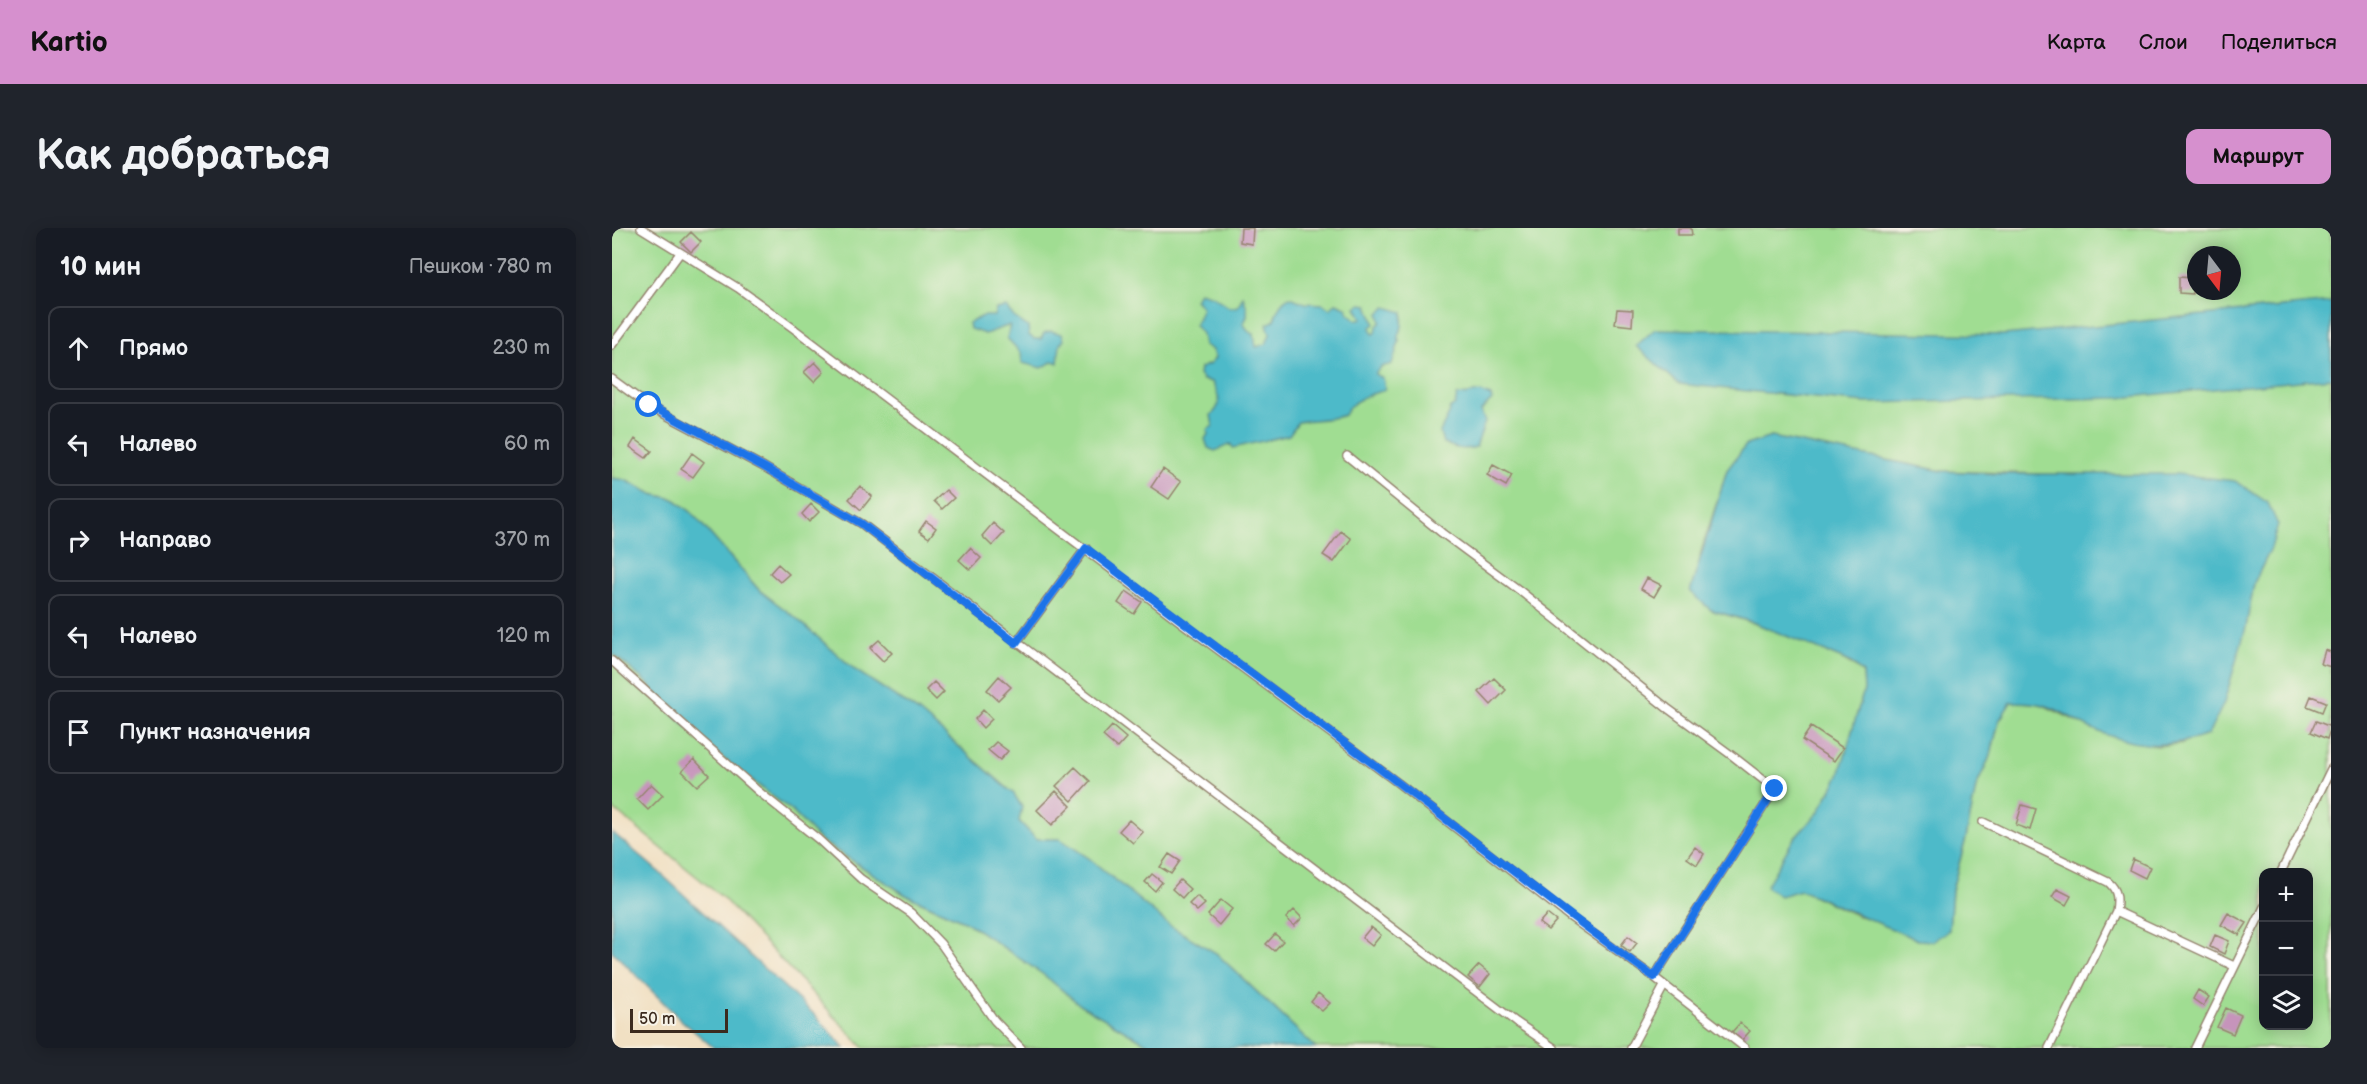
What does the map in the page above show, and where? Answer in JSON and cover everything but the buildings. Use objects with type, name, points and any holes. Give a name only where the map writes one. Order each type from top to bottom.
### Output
[{"type":"lane","points":[[641,228],[738,288],[1398,783],[1570,917],[1654,977],[1745,1048]]},
{"type":"lane","points":[[612,345],[680,253]]},
{"type":"lane","points":[[612,379],[649,405],[862,524],[1506,1015],[1554,1048]]},
{"type":"lane","points":[[1347,456],[1442,534],[1519,590],[1666,708],[1734,756],[1775,789],[1654,977]]},
{"type":"lane","points":[[1016,643],[1086,548]]},
{"type":"lane","points":[[612,661],[861,879],[911,913],[941,944],[994,1020],[1021,1048]]},
{"type":"lane","points":[[2283,868],[2331,769]]},
{"type":"lane","points":[[1983,822],[2108,882],[2113,886],[2118,898],[2116,911],[2049,1048]]},
{"type":"lane","points":[[2116,911],[2234,966]]},
{"type":"lane","points":[[2194,1048],[2259,917]]},
{"type":"lane","points":[[1631,1048],[1664,986]]},
{"type":"green space","points":[[612,228],[2331,228],[2331,1048],[1316,1048],[1216,953],[1170,926],[1090,859],[1060,839],[1036,839],[1019,821],[1014,794],[919,712],[855,670],[796,618],[759,590],[691,512],[674,499],[652,494],[625,480],[612,478]],"holes":[[[1771,437],[1942,471],[2076,475],[2271,548],[2254,583],[2246,627],[2184,743],[2157,746],[2127,740],[2093,729],[2041,704],[2011,701],[1999,721],[1991,754],[1976,787],[1966,838],[1952,890],[1949,930],[1858,916],[1801,890],[1793,840],[1818,813],[1839,776],[1864,690],[1863,673],[1848,662],[1811,644],[1711,610],[1700,555],[1727,470]]]},
{"type":"green space","points":[[612,653],[647,683],[673,714],[718,754],[792,811],[820,840],[906,895],[966,922],[1044,975],[1079,1004],[1155,1048],[864,1048],[723,898],[612,808]]},
{"type":"water","points":[[1199,292],[1213,296],[1230,308],[1238,306],[1243,296],[1247,314],[1243,323],[1249,332],[1254,334],[1256,347],[1266,344],[1270,334],[1267,324],[1274,321],[1282,304],[1290,297],[1305,303],[1323,304],[1330,309],[1336,303],[1346,307],[1357,320],[1362,318],[1356,307],[1361,304],[1368,305],[1375,324],[1370,328],[1373,334],[1376,333],[1377,326],[1381,322],[1379,313],[1386,307],[1403,312],[1402,327],[1398,335],[1399,342],[1392,364],[1381,367],[1375,374],[1383,378],[1385,388],[1357,401],[1344,415],[1298,422],[1289,435],[1233,448],[1231,444],[1215,451],[1208,448],[1205,439],[1208,434],[1207,430],[1213,426],[1211,415],[1219,399],[1212,382],[1203,380],[1199,375],[1200,368],[1210,364],[1215,358],[1212,350],[1204,345],[1202,334],[1195,325],[1202,307],[1195,300]]},
{"type":"water","points":[[2331,302],[2331,378],[2118,398],[1865,403],[1679,384],[1636,346],[1655,329],[2004,335]]},
{"type":"water","points":[[1006,307],[1014,317],[1028,327],[1029,335],[1034,339],[1041,339],[1044,333],[1051,331],[1062,334],[1064,340],[1060,344],[1058,363],[1053,361],[1042,368],[1022,363],[1021,353],[1007,338],[1010,325],[985,334],[970,329],[969,323],[983,316],[994,316],[996,309]]},
{"type":"water","points":[[1480,392],[1491,396],[1492,400],[1481,411],[1485,422],[1476,447],[1467,449],[1443,443],[1440,432],[1450,412],[1449,409],[1455,405],[1457,396]]},
{"type":"water","points":[[1771,437],[1942,471],[2004,474],[2176,474],[2235,481],[2268,503],[2278,525],[2271,548],[2254,583],[2246,627],[2224,703],[2208,735],[2177,743],[2134,743],[2090,728],[2045,706],[2011,702],[1999,721],[1991,754],[1976,787],[1966,838],[1952,890],[1949,930],[1933,941],[1918,940],[1801,890],[1780,896],[1766,887],[1793,840],[1818,813],[1839,776],[1864,690],[1863,673],[1850,662],[1752,622],[1711,610],[1690,592],[1727,470],[1746,445]]},
{"type":"water","points":[[612,478],[625,480],[652,494],[674,499],[691,512],[759,590],[796,618],[855,670],[919,712],[1014,794],[1022,807],[1019,821],[1036,839],[1060,839],[1090,859],[1170,926],[1216,953],[1316,1048],[1155,1048],[1079,1004],[1044,975],[966,922],[906,895],[820,840],[792,811],[718,754],[673,714],[647,683],[612,653]]},
{"type":"water","points":[[612,832],[817,1017],[845,1048],[714,1048],[681,1020],[612,951]]},
{"type":"route","points":[[649,405],[764,467],[862,524],[1016,643],[1086,548],[1186,626],[1398,783],[1570,917],[1654,977],[1775,789]]}]
